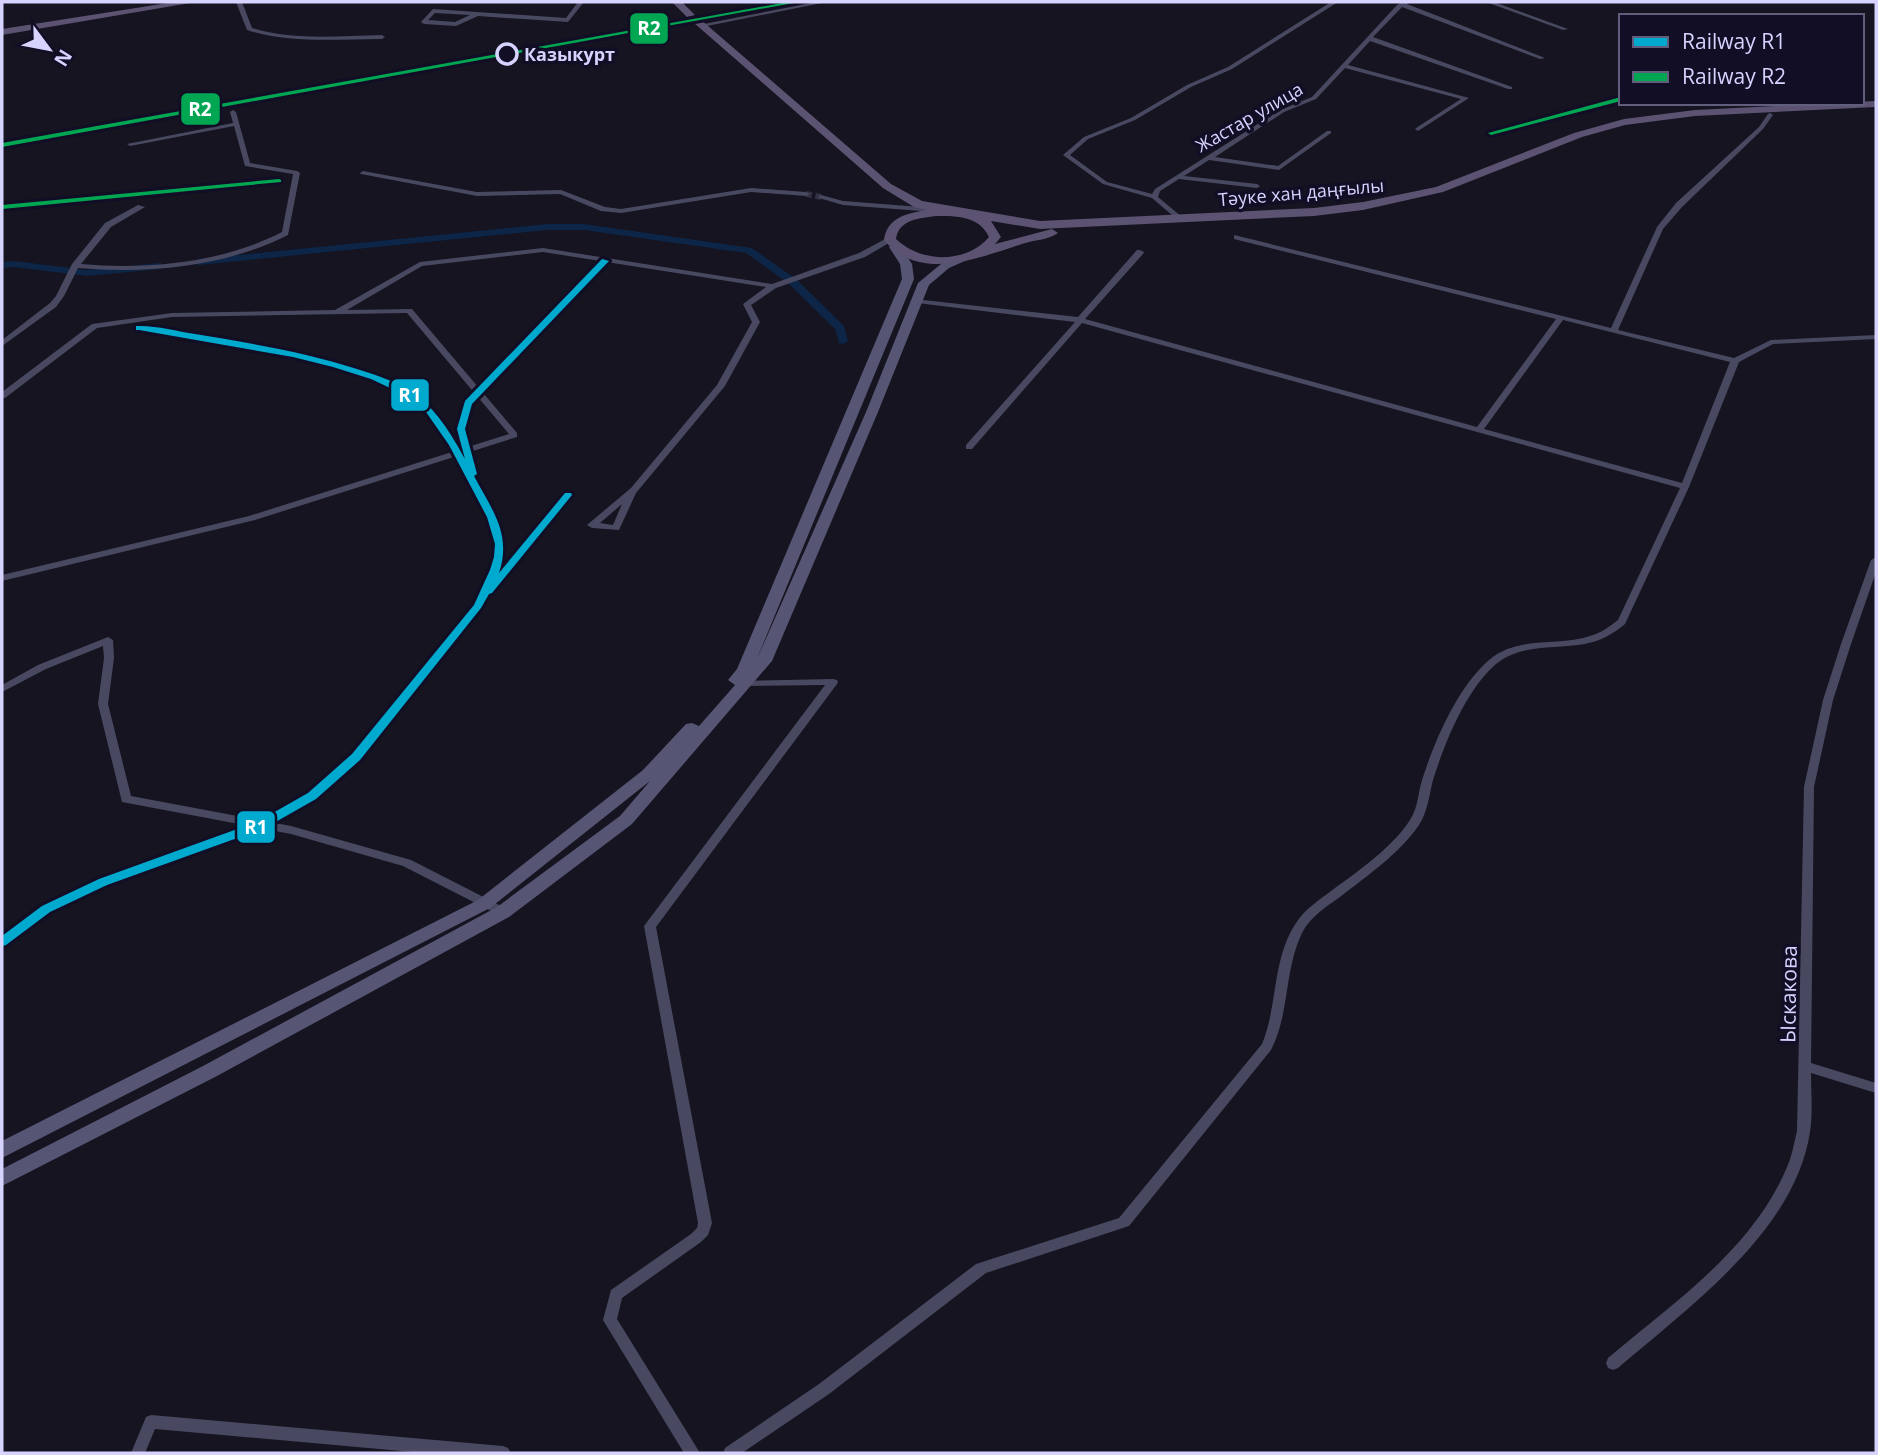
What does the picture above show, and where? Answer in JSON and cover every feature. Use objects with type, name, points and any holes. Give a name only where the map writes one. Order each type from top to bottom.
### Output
[{"type":"main road","points":[[2,32],[191,2]]},
{"type":"main road","name":"Тәуке хан даңғылы","points":[[677,2],[887,186],[918,204],[1021,225],[1078,227],[1332,216],[1419,204],[1481,184],[1616,130],[1698,116],[1770,115],[1876,106]]},
{"type":"main road","name":"Тәуке хан даңғылы","points":[[892,240],[908,254],[926,259],[973,255],[1027,238],[1078,227],[1314,212],[1402,200],[1467,181],[1603,127],[1698,116],[1837,109]]},
{"type":"main road","points":[[2,1150],[485,904],[649,774],[744,671],[908,279],[906,264],[892,240],[893,196],[887,186]]},
{"type":"main road","points":[[2,1178],[210,1071],[503,912],[626,820],[764,660],[872,412],[924,283],[945,266],[990,246],[995,237],[992,228],[983,220],[955,213],[905,218],[895,225],[892,240]]},
{"type":"street","points":[[239,2],[249,29],[255,31],[279,35],[382,37]]},
{"type":"street","points":[[477,14],[456,24],[424,22],[433,10],[568,19],[581,2]]},
{"type":"street","points":[[696,20],[824,2]]},
{"type":"street","points":[[1179,219],[1154,197],[1105,183],[1066,155],[1086,138],[1133,119],[1189,86],[1230,68],[1335,2]]},
{"type":"street","points":[[1489,2],[1565,29]]},
{"type":"street","points":[[1403,3],[1542,58]]},
{"type":"street","name":"Жастар улица","points":[[1154,197],[1157,190],[1282,111],[1314,98],[1403,3]]},
{"type":"street","points":[[1369,38],[1510,88]]},
{"type":"street","points":[[1343,66],[1466,98],[1418,129]]},
{"type":"street","points":[[75,266],[156,264],[227,257],[257,247],[285,233],[297,173],[247,165],[233,112]]},
{"type":"street","points":[[1614,330],[1660,229],[1679,205],[1761,128],[1770,115]]},
{"type":"street","points":[[130,144],[236,124]]},
{"type":"street","points":[[1210,158],[1279,168],[1329,132]]},
{"type":"street","points":[[363,173],[477,194],[561,192],[604,209],[621,211],[751,190],[806,194]]},
{"type":"street","points":[[1178,177],[1257,186]]},
{"type":"street","points":[[821,197],[892,208],[955,213]]},
{"type":"street","points":[[2,344],[53,305],[75,266],[108,225],[141,207]]},
{"type":"street","points":[[1237,237],[1735,360]]},
{"type":"street","points":[[636,488],[616,528],[592,525],[636,488],[721,386],[756,322],[747,304],[773,286],[862,256],[892,240]]},
{"type":"street","points":[[337,312],[420,264],[543,250],[773,286]]},
{"type":"street","points":[[969,447],[1140,252]]},
{"type":"street","points":[[916,301],[1080,320],[1685,487]]},
{"type":"street","points":[[2,396],[95,327],[173,314],[409,311],[514,435],[252,518],[2,578]]},
{"type":"street","points":[[1478,431],[1561,317]]},
{"type":"street","points":[[730,1453],[824,1389],[981,1268],[1124,1222],[1267,1046],[1274,1034],[1289,949],[1299,927],[1313,912],[1384,855],[1414,824],[1423,806],[1428,779],[1461,700],[1491,663],[1504,653],[1519,648],[1591,641],[1610,634],[1622,622],[1685,487],[1735,360],[1771,342],[1876,337]]},
{"type":"street","name":"Ыскакова","points":[[1614,1363],[1730,1260],[1769,1215],[1793,1171],[1804,1131],[1810,787],[1816,739],[1838,664],[1876,561]]},
{"type":"street","points":[[2,689],[42,667],[108,640],[103,704],[126,799],[291,830],[407,863],[503,912]]},
{"type":"street","points":[[692,1453],[610,1320],[616,1294],[696,1238],[703,1231],[705,1223],[650,926],[833,682],[744,683]]},
{"type":"street","points":[[1807,1066],[1876,1088]]},
{"type":"street","points":[[138,1453],[151,1422],[503,1453]]},
{"type":"waterway","points":[[198,262],[547,227],[584,227],[749,250],[792,281],[840,328],[843,341]]},
{"type":"waterway","points":[[2,265],[14,264],[87,273],[160,266]]},
{"type":"tunnel","points":[[806,194],[821,197]]},
{"type":"rail line","name":"R2","points":[[2,145],[796,2]]},
{"type":"rail line","name":"R2","points":[[1491,133],[1619,100]]},
{"type":"rail line","name":"R2","points":[[2,207],[279,181]]},
{"type":"rail line","name":"R1","points":[[473,474],[461,429],[468,403],[605,261]]},
{"type":"rail line","name":"R1","points":[[2,942],[46,909],[103,882],[261,825],[312,796],[356,757],[478,606],[499,557],[500,544],[492,517],[453,445],[429,410],[406,392],[374,377],[293,354],[139,328]]},
{"type":"rail line","name":"R1","points":[[489,591],[568,495]]},
{"type":"place","name":"Казыкурт","points":[[507,54]]}]
